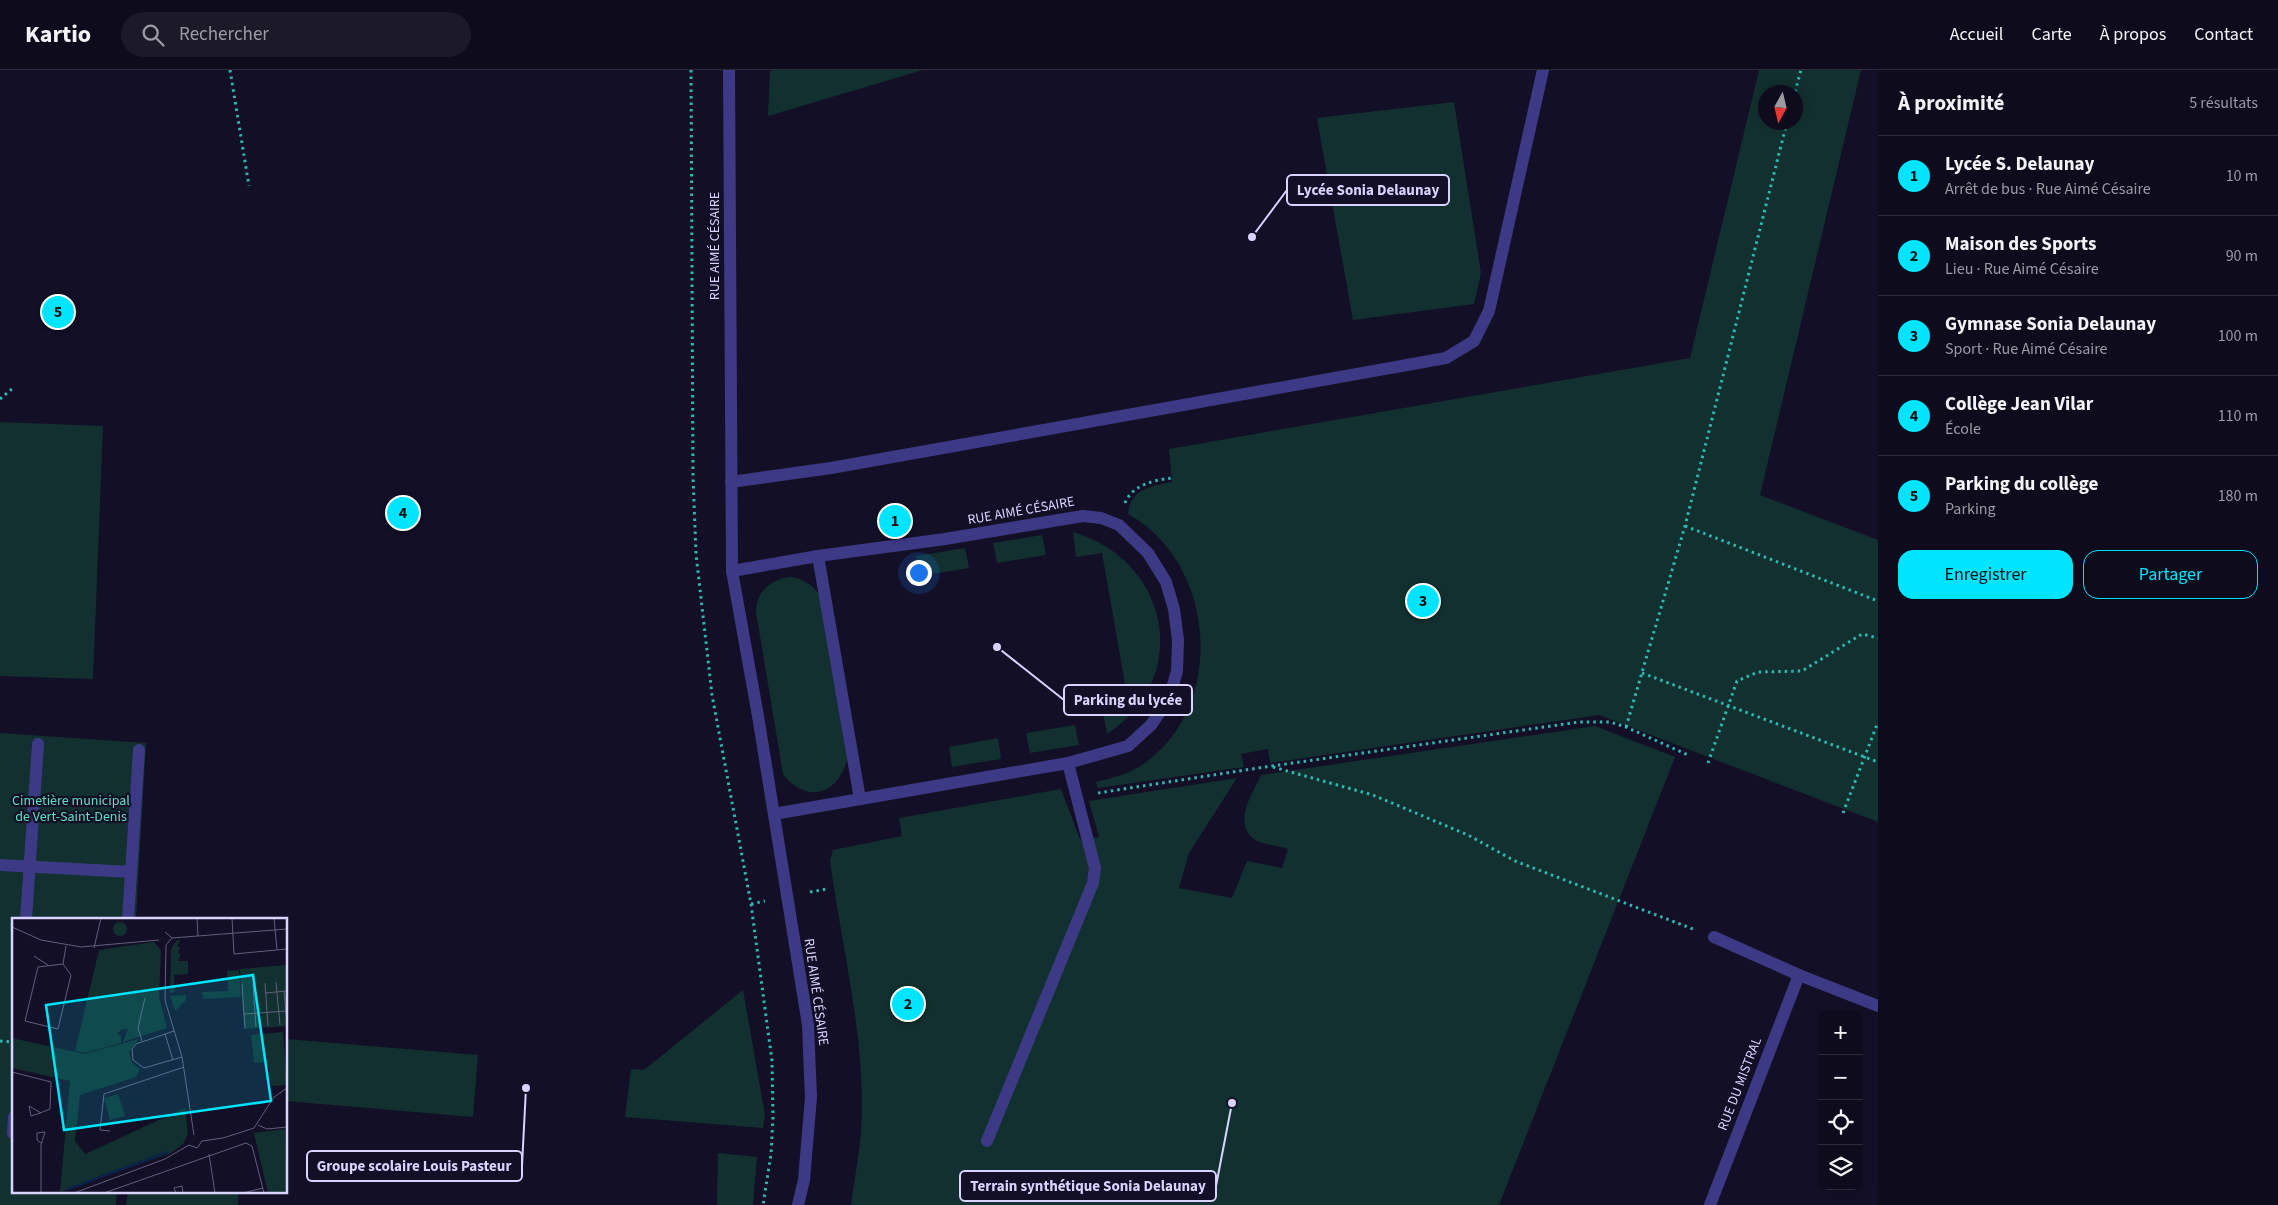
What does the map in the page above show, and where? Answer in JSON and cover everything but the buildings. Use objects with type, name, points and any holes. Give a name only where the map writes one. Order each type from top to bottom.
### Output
[{"type":"street","name":"RUE AIMÉ CÉSAIRE","points":[[729,70],[732,571],[774,814],[808,1034],[811,1097],[804,1180],[798,1205]]},
{"type":"street","points":[[731,482],[831,468],[1446,358],[1474,341],[1489,311],[1543,70]]},
{"type":"street","name":"RUE AIMÉ CÉSAIRE","points":[[732,571],[818,556],[945,539],[1083,516],[1101,518],[1119,525],[1148,553],[1166,582],[1174,608],[1178,640],[1177,671],[1170,699],[1151,725],[1128,746],[1068,763],[774,814]]},
{"type":"street","points":[[818,556],[860,799]]},
{"type":"street","points":[[26,918],[38,744]]},
{"type":"street","points":[[128,918],[138,750]]},
{"type":"street","points":[[986,1141],[1093,883],[1095,868],[1068,763]]},
{"type":"street","points":[[0,865],[131,872]]},
{"type":"street","points":[[1714,937],[1799,975],[1878,1006]]},
{"type":"street","name":"RUE DU MISTRAL","points":[[1710,1205],[1799,975]]},
{"type":"path","points":[[230,70],[249,186]]},
{"type":"path","points":[[1797,85],[1801,70]]},
{"type":"path","points":[[1626,727],[1685,526],[1785,130]]},
{"type":"path","points":[[0,399],[14,388]]},
{"type":"path","points":[[1685,526],[1878,601]]},
{"type":"path","points":[[1708,763],[1738,680],[1758,672],[1802,671],[1862,634],[1878,638]]},
{"type":"path","points":[[1642,673],[1878,762]]},
{"type":"path","points":[[1077,796],[1579,722],[1610,722],[1626,727],[1688,755]]},
{"type":"path","points":[[1843,813],[1878,722]]},
{"type":"path","points":[[1271,766],[1373,795],[1468,835],[1515,861],[1714,937]]},
{"type":"green space","points":[[770,70],[923,70],[768,116]]},
{"type":"green space","points":[[1759,70],[1861,70],[1760,495],[1878,540],[1878,822],[1599,715],[1270,763],[1268,749],[1241,754],[1244,767],[1098,788],[1096,782],[1137,768],[1170,740],[1188,708],[1199,673],[1200,636],[1194,599],[1179,565],[1157,536],[1128,514],[1133,499],[1137,494],[1149,487],[1172,482],[1169,449],[1690,358]]},
{"type":"green space","points":[[1454,102],[1481,273],[1474,304],[1353,320],[1317,118]]},
{"type":"green space","points":[[0,422],[103,426],[93,679],[0,676]]},
{"type":"green space","points":[[1073,532],[1106,546],[1131,567],[1149,593],[1159,622],[1160,652],[1152,682],[1134,710],[1107,734],[1103,711],[1129,707],[1102,553],[1076,557]]},
{"type":"green space","points":[[1042,535],[1046,555],[997,563],[993,543]]},
{"type":"green space","points":[[965,548],[969,568],[920,576],[916,556]]},
{"type":"green space","points":[[789,577],[806,582],[819,594],[847,759],[843,771],[837,780],[821,791],[811,792],[802,790],[792,784],[783,774],[756,612],[758,599],[765,588],[776,581]]},
{"type":"green space","points":[[1075,725],[1079,745],[1030,753],[1026,733]]},
{"type":"green space","points":[[1595,726],[1675,757],[1499,1205],[851,1205],[861,1133],[862,1099],[857,1030],[830,860],[833,850],[902,836],[899,818],[1061,789],[1080,839],[1099,837],[1089,801],[1237,778],[1189,853],[1179,888],[1232,898],[1247,861],[1282,868],[1288,849],[1257,841],[1248,832],[1245,824],[1246,807],[1261,775]]},
{"type":"green space","name":"Cimetière municipal de Vert-Saint-Denis","points":[[0,733],[146,743],[136,918],[12,918],[12,1192],[117,1192],[116,1205],[0,1205]]},
{"type":"green space","points":[[998,738],[1001,759],[952,767],[949,747]]},
{"type":"green space","points":[[743,990],[765,1115],[763,1128],[625,1117],[631,1069],[644,1070]]},
{"type":"green space","points":[[288,1039],[478,1055],[473,1117],[288,1101]]},
{"type":"green space","points":[[718,1153],[757,1157],[753,1205],[717,1205]]},
{"type":"green space","points":[[128,1192],[239,1192],[238,1205],[126,1205]]},
{"type":"place","name":"Lycée Sonia Delaunay","points":[[1252,237]]},
{"type":"place","name":"Parking du collège","points":[[58,312]]},
{"type":"place","name":"Collège Jean Vilar","points":[[403,513]]},
{"type":"place","name":"Lycée S. Delaunay","points":[[895,521]]},
{"type":"place","name":"Gymnase Sonia Delaunay","points":[[1423,601]]},
{"type":"place","name":"Parking du lycée","points":[[997,647]]},
{"type":"place","name":"Maison des Sports","points":[[908,1004]]},
{"type":"place","name":"Groupe scolaire Louis Pasteur","points":[[526,1088]]},
{"type":"place","name":"Terrain synthétique Sonia Delaunay","points":[[1232,1103]]}]
